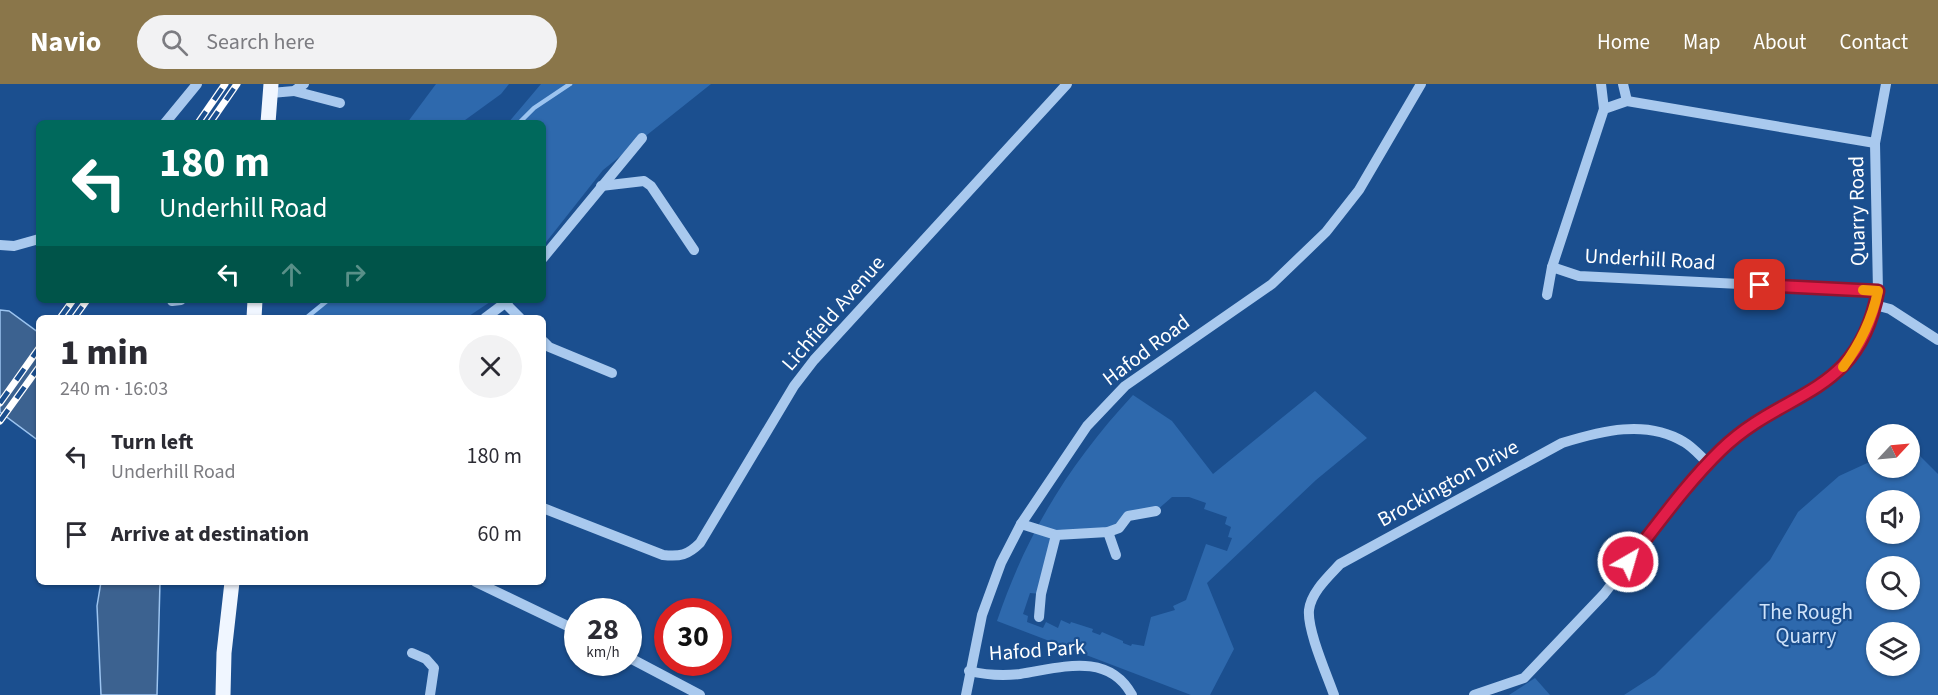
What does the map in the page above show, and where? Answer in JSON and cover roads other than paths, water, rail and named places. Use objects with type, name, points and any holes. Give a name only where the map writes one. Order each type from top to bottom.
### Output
[{"type":"main road","points":[[268,120],[271,89]]},
{"type":"main road","points":[[223,695],[224,653],[232,585]]},
{"type":"street","points":[[168,120],[198,84]]},
{"type":"street","points":[[294,91],[304,84]]},
{"type":"street","name":"Lichfield Avenue","points":[[546,509],[663,555],[676,557],[689,554],[700,543],[794,386],[814,360],[1067,84]]},
{"type":"street","name":"Hafod Road","points":[[966,695],[982,615],[1001,563],[1021,524],[1087,426],[1125,386],[1272,284],[1326,232],[1359,190],[1421,84]]},
{"type":"street","name":"Underhill Road","points":[[1601,84],[1604,109],[1552,267],[1579,276],[1878,291]]},
{"type":"street","points":[[1623,84],[1627,101]]},
{"type":"street","name":"Quarry Road","points":[[1474,695],[1524,678],[1604,594],[1680,496],[1708,464],[1750,427],[1821,386],[1839,372],[1860,341],[1875,305],[1878,291],[1875,143],[1886,84]]},
{"type":"street","points":[[271,89],[294,91],[340,103]]},
{"type":"street","points":[[1604,109],[1627,101],[1875,143]]},
{"type":"street","points":[[546,254],[642,138]]},
{"type":"street","points":[[601,186],[630,180],[644,181],[651,186],[694,250]]},
{"type":"street","points":[[0,245],[14,246],[36,240]]},
{"type":"street","points":[[1547,295],[1552,267]]},
{"type":"street","points":[[489,315],[507,303]]},
{"type":"street","points":[[1875,305],[1890,309],[1938,340]]},
{"type":"street","points":[[546,344],[612,373]]},
{"type":"street","name":"Brockington Drive","points":[[1334,695],[1315,640],[1309,609],[1320,586],[1341,564],[1562,443],[1597,432],[1629,428],[1657,431],[1684,442],[1708,464]]},
{"type":"street","points":[[1021,524],[1056,535],[1108,532],[1119,528],[1128,516],[1156,511]]},
{"type":"street","points":[[1108,532],[1116,555]]},
{"type":"street","points":[[1038,617],[1041,594],[1056,535]]},
{"type":"street","points":[[482,585],[564,623]]},
{"type":"street","points":[[412,653],[426,659],[434,669],[430,695]]},
{"type":"street","points":[[642,664],[700,695]]},
{"type":"street","name":"Hafod Park","points":[[969,671],[990,675],[1080,665],[1098,666],[1113,673],[1126,685],[1132,695]]},
{"type":"waterway","points":[[522,120],[534,108],[570,84]]},
{"type":"waterway","points":[[310,315],[324,303]]},
{"type":"railway","points":[[200,120],[225,84]]},
{"type":"railway","points":[[212,120],[237,84]]},
{"type":"railway","points":[[62,315],[71,303]]},
{"type":"railway","points":[[76,315],[85,303]]},
{"type":"railway","points":[[0,403],[36,352]]},
{"type":"railway","points":[[0,421],[36,371]]},
{"type":"park label","name":"The Rough Quarry","points":[[1806,624]]}]
